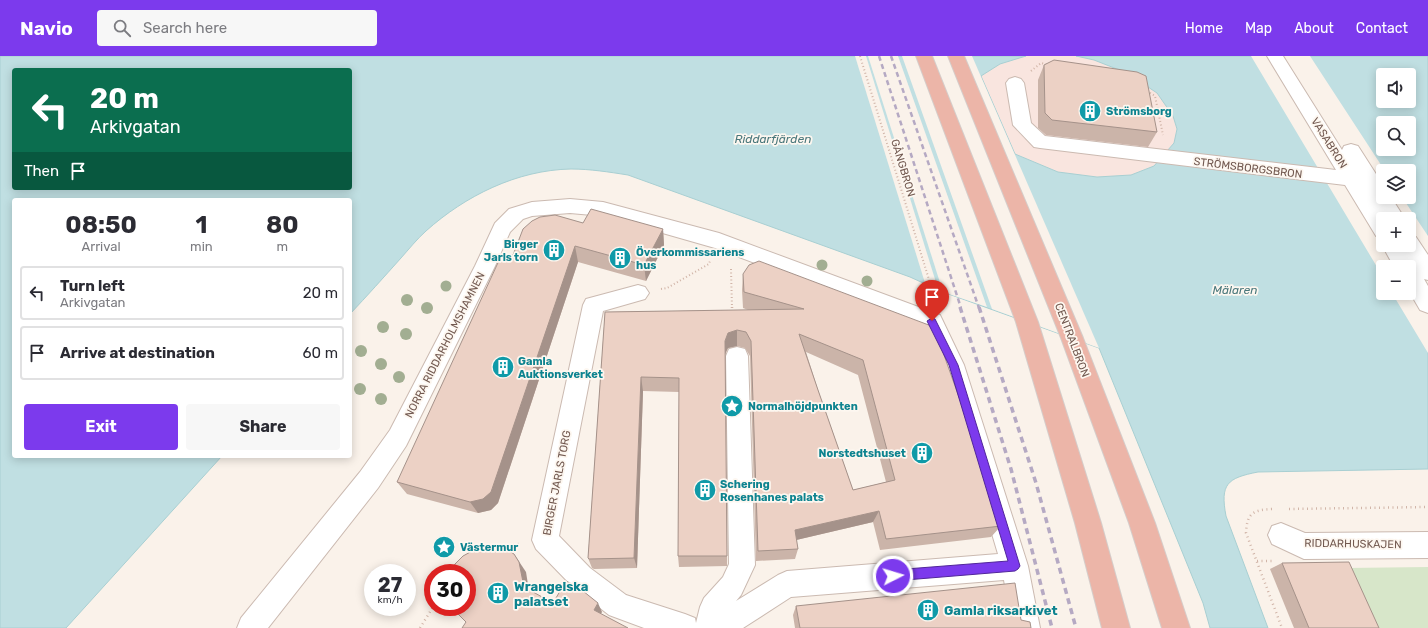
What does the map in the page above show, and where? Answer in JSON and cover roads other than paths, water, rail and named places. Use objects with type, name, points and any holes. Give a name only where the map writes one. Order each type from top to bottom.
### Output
[{"type":"highway","points":[[924,56],[1027,322],[1088,523],[1116,628]]},
{"type":"highway","name":"CENTRALBRON","points":[[956,56],[1072,338],[1142,523],[1176,628]]},
{"type":"street","name":"VASABRON","points":[[1275,56],[1376,220]]},
{"type":"street","name":"VASABRON","points":[[1292,56],[1390,212]]},
{"type":"street","name":"STRÖMSBORGSBRON","points":[[1015,83],[1022,125],[1040,142],[1351,179]]},
{"type":"street","name":"NORRA RIDDARHOLMSHAMNEN","points":[[251,628],[369,480],[398,438],[485,266],[502,228],[516,214],[532,209],[570,206],[603,209],[719,240],[932,321],[953,365],[1015,566]]},
{"type":"street","points":[[1415,252],[1428,272]]},
{"type":"street","points":[[1416,284],[1428,304]]},
{"type":"street","name":"BIRGER JARLS TORG","points":[[638,293],[594,305],[545,540],[580,576],[618,606],[684,628]]},
{"type":"street","points":[[709,628],[713,607],[732,586],[742,565],[737,356]]},
{"type":"street","name":"RIDDARHUSKAJEN","points":[[1281,535],[1304,546],[1428,545]]},
{"type":"street","points":[[719,628],[787,584],[1015,566],[1026,628]]},
{"type":"water","name":"Mälaren","points":[[0,56],[1026,56],[1000,64],[981,76],[1015,154],[1058,172],[1097,177],[1131,175],[1154,166],[1174,143],[1177,129],[1173,116],[1157,93],[1127,73],[1094,60],[1076,56],[1428,56],[1428,469],[1258,472],[1239,477],[1228,484],[1224,496],[1226,516],[1268,628],[1210,628],[1203,603],[1099,348],[943,292],[910,277],[628,175],[592,170],[571,169],[531,174],[493,187],[475,196],[441,218],[419,237],[352,312],[352,198],[12,198],[12,458],[220,458],[66,628],[0,628]]},
{"type":"railway","points":[[879,56],[961,308]]},
{"type":"railway","points":[[891,56],[979,308]]},
{"type":"railway","points":[[960,307],[1011,469],[1052,628]]},
{"type":"railway","points":[[979,307],[1036,483],[1076,628]]},
{"type":"place","name":"Strömsborg","points":[[1090,111]]},
{"type":"place","name":"Birger Jarls torn","points":[[554,250]]},
{"type":"place","name":"Överkommissariens hus","points":[[620,258]]},
{"type":"place","name":"Gamla Auktionsverket","points":[[503,367]]},
{"type":"place","name":"Normalhöjdpunkten","points":[[732,406]]},
{"type":"place","name":"Norstedtshuset","points":[[922,453]]},
{"type":"place","name":"Schering Rosenhanes palats","points":[[705,490]]},
{"type":"place","name":"Västermur","points":[[444,547]]},
{"type":"place","name":"Wrangelska palatset","points":[[498,593]]},
{"type":"place","name":"Gamla riksarkivet","points":[[928,610]]},
{"type":"water label","name":"Riddarfjärden","points":[[773,139]]}]
